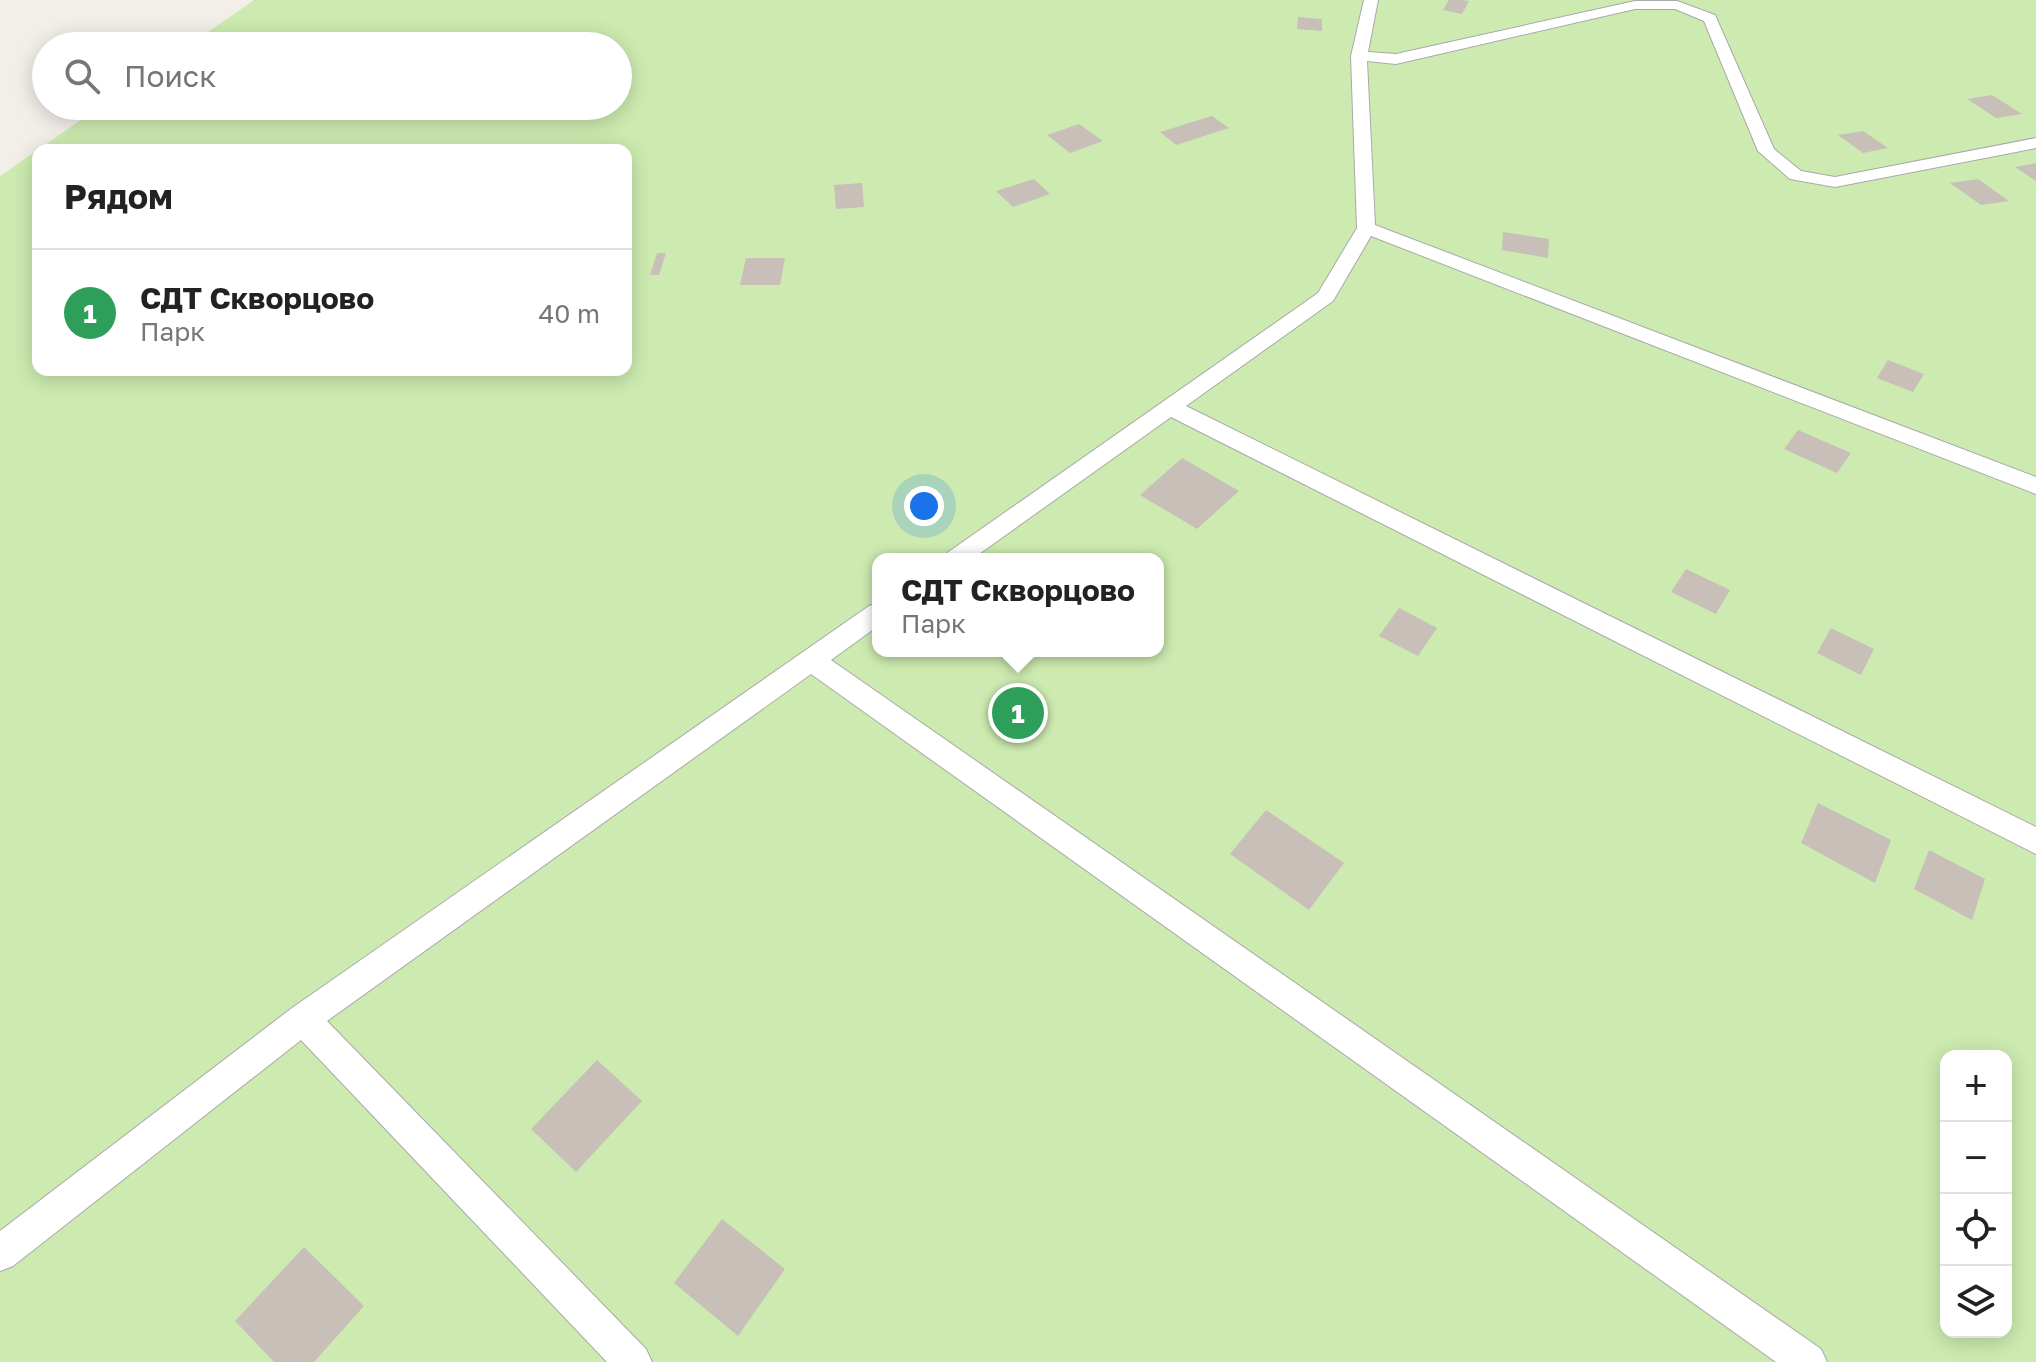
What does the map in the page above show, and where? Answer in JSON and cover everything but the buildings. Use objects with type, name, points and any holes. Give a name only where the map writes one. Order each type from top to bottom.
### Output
[{"type":"lane","points":[[963,553],[1326,297],[1366,228],[1359,56],[1371,0]]},
{"type":"lane","points":[[1359,56],[1396,59],[1635,5],[1677,5],[1710,18],[1767,151],[1796,175],[1835,182],[2036,143]]},
{"type":"lane","points":[[1366,228],[2036,486]]},
{"type":"lane","points":[[1170,407],[2036,841]]},
{"type":"lane","points":[[0,1253],[303,1019],[872,617]]},
{"type":"lane","points":[[811,660],[1808,1362]]},
{"type":"lane","points":[[303,1019],[633,1362]]},
{"type":"green space","points":[[254,0],[2036,0],[2036,1362],[0,1362],[0,176],[32,154],[32,376],[632,376],[632,144],[46,144],[81,120],[632,120],[632,32],[208,32]]},
{"type":"place","name":"СДТ Скворцово","points":[[1018,713]]}]
